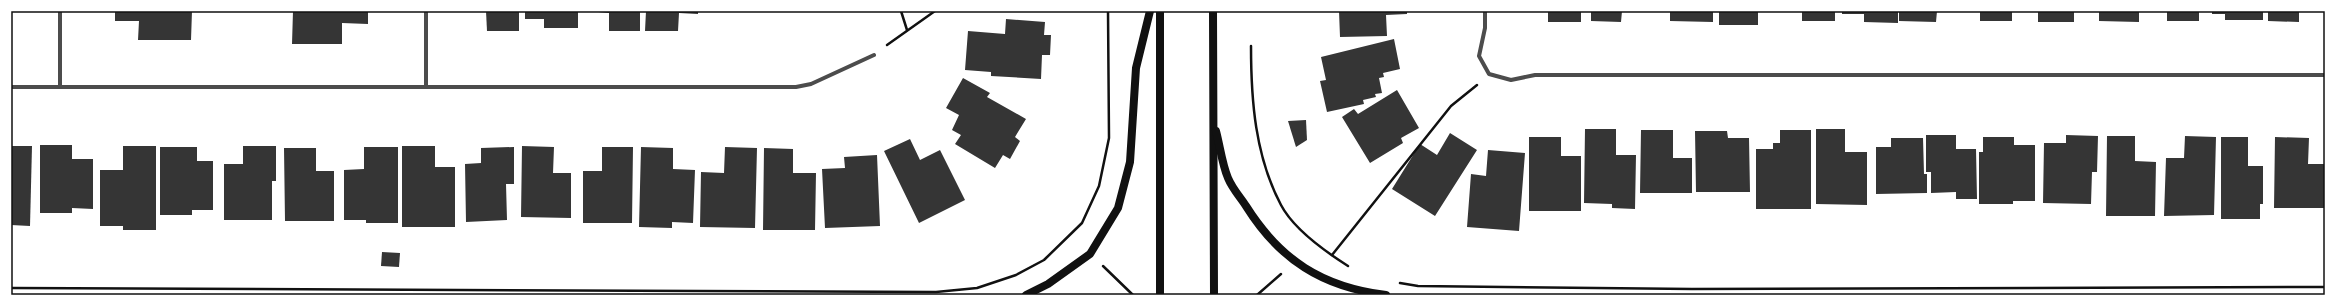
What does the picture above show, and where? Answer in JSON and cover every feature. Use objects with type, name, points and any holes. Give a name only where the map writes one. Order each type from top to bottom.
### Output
[{"type":"main road","points":[[1026,295],[1048,284],[1090,254],[1118,208],[1130,162],[1136,68],[1150,11]]},
{"type":"main road","points":[[1160,11],[1160,295]]},
{"type":"main road","points":[[1213,11],[1214,295]]},
{"type":"main road","points":[[1213,117],[1228,178],[1258,226],[1281,251],[1322,280],[1372,293],[1386,295]]},
{"type":"street","points":[[60,11],[60,87]]},
{"type":"street","points":[[426,11],[426,86]]},
{"type":"street","points":[[1485,11],[1485,28],[1479,56],[1489,74],[1511,80],[1535,75],[2325,75]]},
{"type":"street","points":[[11,87],[796,87],[811,84],[874,55]]},
{"type":"path","points":[[901,11],[907,30]]},
{"type":"path","points":[[874,55],[935,11]]},
{"type":"path","points":[[11,288],[956,291],[1002,281],[1044,260],[1070,236],[1082,223],[1099,186],[1109,138],[1108,11]]},
{"type":"path","points":[[1251,46],[1251,85],[1261,155],[1281,206],[1313,243],[1352,268]]},
{"type":"path","points":[[1332,255],[1451,106],[1489,74]]},
{"type":"path","points":[[1102,266],[1133,295]]},
{"type":"path","points":[[1257,295],[1283,272]]},
{"type":"path","points":[[1396,283],[1418,286],[1692,289],[2325,287]]},
{"type":"building","points":[[115,11],[192,11],[191,40],[138,40],[139,21],[115,21]]},
{"type":"building","points":[[293,11],[368,11],[368,24],[342,23],[342,44],[292,44]]},
{"type":"building","points":[[486,11],[519,11],[519,31],[487,31]]},
{"type":"building","points":[[525,11],[578,11],[578,28],[544,28],[544,19],[525,19]]},
{"type":"building","points":[[587,11],[640,11],[640,31],[609,31],[609,13]]},
{"type":"building","points":[[646,11],[698,11],[698,14],[679,13],[678,31],[645,31]]},
{"type":"building","points":[[1339,11],[1407,11],[1407,14],[1386,15],[1387,36],[1340,37]]},
{"type":"building","points":[[1548,11],[1581,11],[1581,22],[1548,22]]},
{"type":"building","points":[[1591,11],[1622,11],[1621,22],[1591,21]]},
{"type":"building","points":[[1670,11],[1713,11],[1713,22],[1670,21]]},
{"type":"building","points":[[1719,11],[1758,11],[1758,25],[1719,25]]},
{"type":"building","points":[[1802,11],[1835,11],[1835,21],[1802,21]]},
{"type":"building","points":[[1842,11],[1898,11],[1898,23],[1864,22],[1864,14],[1842,14]]},
{"type":"building","points":[[1899,11],[1937,11],[1936,22],[1899,21]]},
{"type":"building","points":[[1980,11],[2012,11],[2012,21],[1980,21]]},
{"type":"building","points":[[2038,11],[2074,11],[2074,22],[2038,22]]},
{"type":"building","points":[[2099,11],[2139,11],[2139,22],[2099,21]]},
{"type":"building","points":[[2167,11],[2199,11],[2199,21],[2167,21]]},
{"type":"building","points":[[2212,11],[2263,11],[2263,20],[2225,20],[2225,14],[2212,14]]},
{"type":"building","points":[[2268,11],[2299,11],[2299,22],[2268,21]]},
{"type":"building","points":[[1006,19],[1045,22],[1044,35],[1051,35],[1050,55],[1042,55],[1041,79],[991,76],[991,72],[965,70],[968,31],[1005,34]]},
{"type":"building","points":[[1394,39],[1400,69],[1383,73],[1384,77],[1379,78],[1382,93],[1375,94],[1376,97],[1363,100],[1364,104],[1327,112],[1320,81],[1326,80],[1321,57]]},
{"type":"building","points":[[963,78],[990,93],[987,97],[1026,119],[1015,137],[1020,141],[1010,159],[1003,155],[995,168],[955,144],[961,135],[952,130],[959,115],[946,108]]},
{"type":"building","points":[[1397,90],[1419,128],[1401,138],[1403,143],[1370,163],[1342,117],[1354,109],[1358,114]]},
{"type":"building","points":[[1306,120],[1307,140],[1296,147],[1288,121]]},
{"type":"building","points":[[1585,129],[1616,129],[1616,155],[1636,155],[1635,209],[1612,208],[1612,204],[1584,203]]},
{"type":"building","points":[[1816,129],[1845,129],[1845,152],[1867,152],[1867,205],[1816,204]]},
{"type":"building","points":[[1641,130],[1673,130],[1673,158],[1692,158],[1692,193],[1640,193]]},
{"type":"building","points":[[1780,130],[1811,130],[1811,209],[1756,209],[1756,149],[1773,149],[1773,143],[1780,143]]},
{"type":"building","points":[[1695,131],[1727,131],[1728,138],[1749,138],[1750,192],[1696,192]]},
{"type":"building","points":[[1450,133],[1477,150],[1435,216],[1392,189],[1420,144],[1437,155]]},
{"type":"building","points":[[1926,135],[1956,135],[1956,149],[1976,149],[1977,199],[1956,199],[1956,192],[1931,193],[1931,172],[1926,172]]},
{"type":"building","points":[[2066,135],[2098,136],[2097,172],[2092,172],[2091,204],[2043,203],[2044,143],[2066,143]]},
{"type":"building","points":[[2107,136],[2135,136],[2135,161],[2156,162],[2155,216],[2106,216]]},
{"type":"building","points":[[2185,136],[2216,137],[2214,215],[2164,216],[2166,158],[2184,158]]},
{"type":"building","points":[[1529,137],[1561,137],[1561,156],[1581,156],[1581,211],[1529,211]]},
{"type":"building","points":[[1983,137],[2014,137],[2014,145],[2035,145],[2035,201],[2013,201],[2013,204],[1979,204],[1979,152],[1983,152]]},
{"type":"building","points":[[2221,137],[2248,137],[2248,166],[2263,166],[2263,204],[2260,204],[2260,219],[2221,219]]},
{"type":"building","points":[[2275,137],[2309,138],[2308,164],[2325,164],[2324,208],[2274,208]]},
{"type":"building","points":[[1891,138],[1923,138],[1924,174],[1927,174],[1927,193],[1876,194],[1876,147],[1891,147]]},
{"type":"building","points":[[910,139],[920,160],[940,150],[965,200],[919,223],[884,151]]},
{"type":"building","points":[[40,145],[72,145],[72,159],[93,159],[93,209],[72,208],[72,213],[40,213]]},
{"type":"building","points":[[11,146],[32,146],[30,226],[11,225]]},
{"type":"building","points":[[123,146],[156,146],[156,230],[123,230],[123,226],[100,226],[100,170],[123,170]]},
{"type":"building","points":[[243,146],[276,146],[276,181],[272,181],[272,220],[224,220],[224,164],[243,164]]},
{"type":"building","points":[[402,146],[435,146],[435,167],[455,167],[455,227],[402,227]]},
{"type":"building","points":[[522,146],[554,147],[553,173],[571,173],[571,218],[521,217]]},
{"type":"building","points":[[160,147],[197,147],[197,161],[213,161],[213,210],[192,210],[192,215],[160,215]]},
{"type":"building","points":[[364,147],[398,147],[398,223],[366,223],[366,220],[344,220],[344,170],[364,169]]},
{"type":"building","points":[[514,147],[514,184],[506,184],[507,220],[466,222],[465,164],[481,163],[481,148]]},
{"type":"building","points":[[602,147],[633,147],[632,223],[583,223],[583,171],[602,171]]},
{"type":"building","points":[[641,147],[673,148],[673,169],[695,170],[693,223],[672,222],[672,228],[639,227]]},
{"type":"building","points":[[725,147],[757,148],[755,228],[700,227],[701,172],[724,173]]},
{"type":"building","points":[[284,148],[316,148],[316,171],[334,171],[334,221],[285,221]]},
{"type":"building","points":[[764,148],[793,149],[793,173],[816,173],[815,230],[763,230]]},
{"type":"building","points":[[1488,150],[1525,153],[1519,231],[1467,227],[1471,174],[1486,176]]},
{"type":"building","points":[[877,155],[880,226],[825,228],[822,169],[845,168],[844,157]]},
{"type":"building","points":[[382,252],[400,253],[399,267],[381,266]]}]
